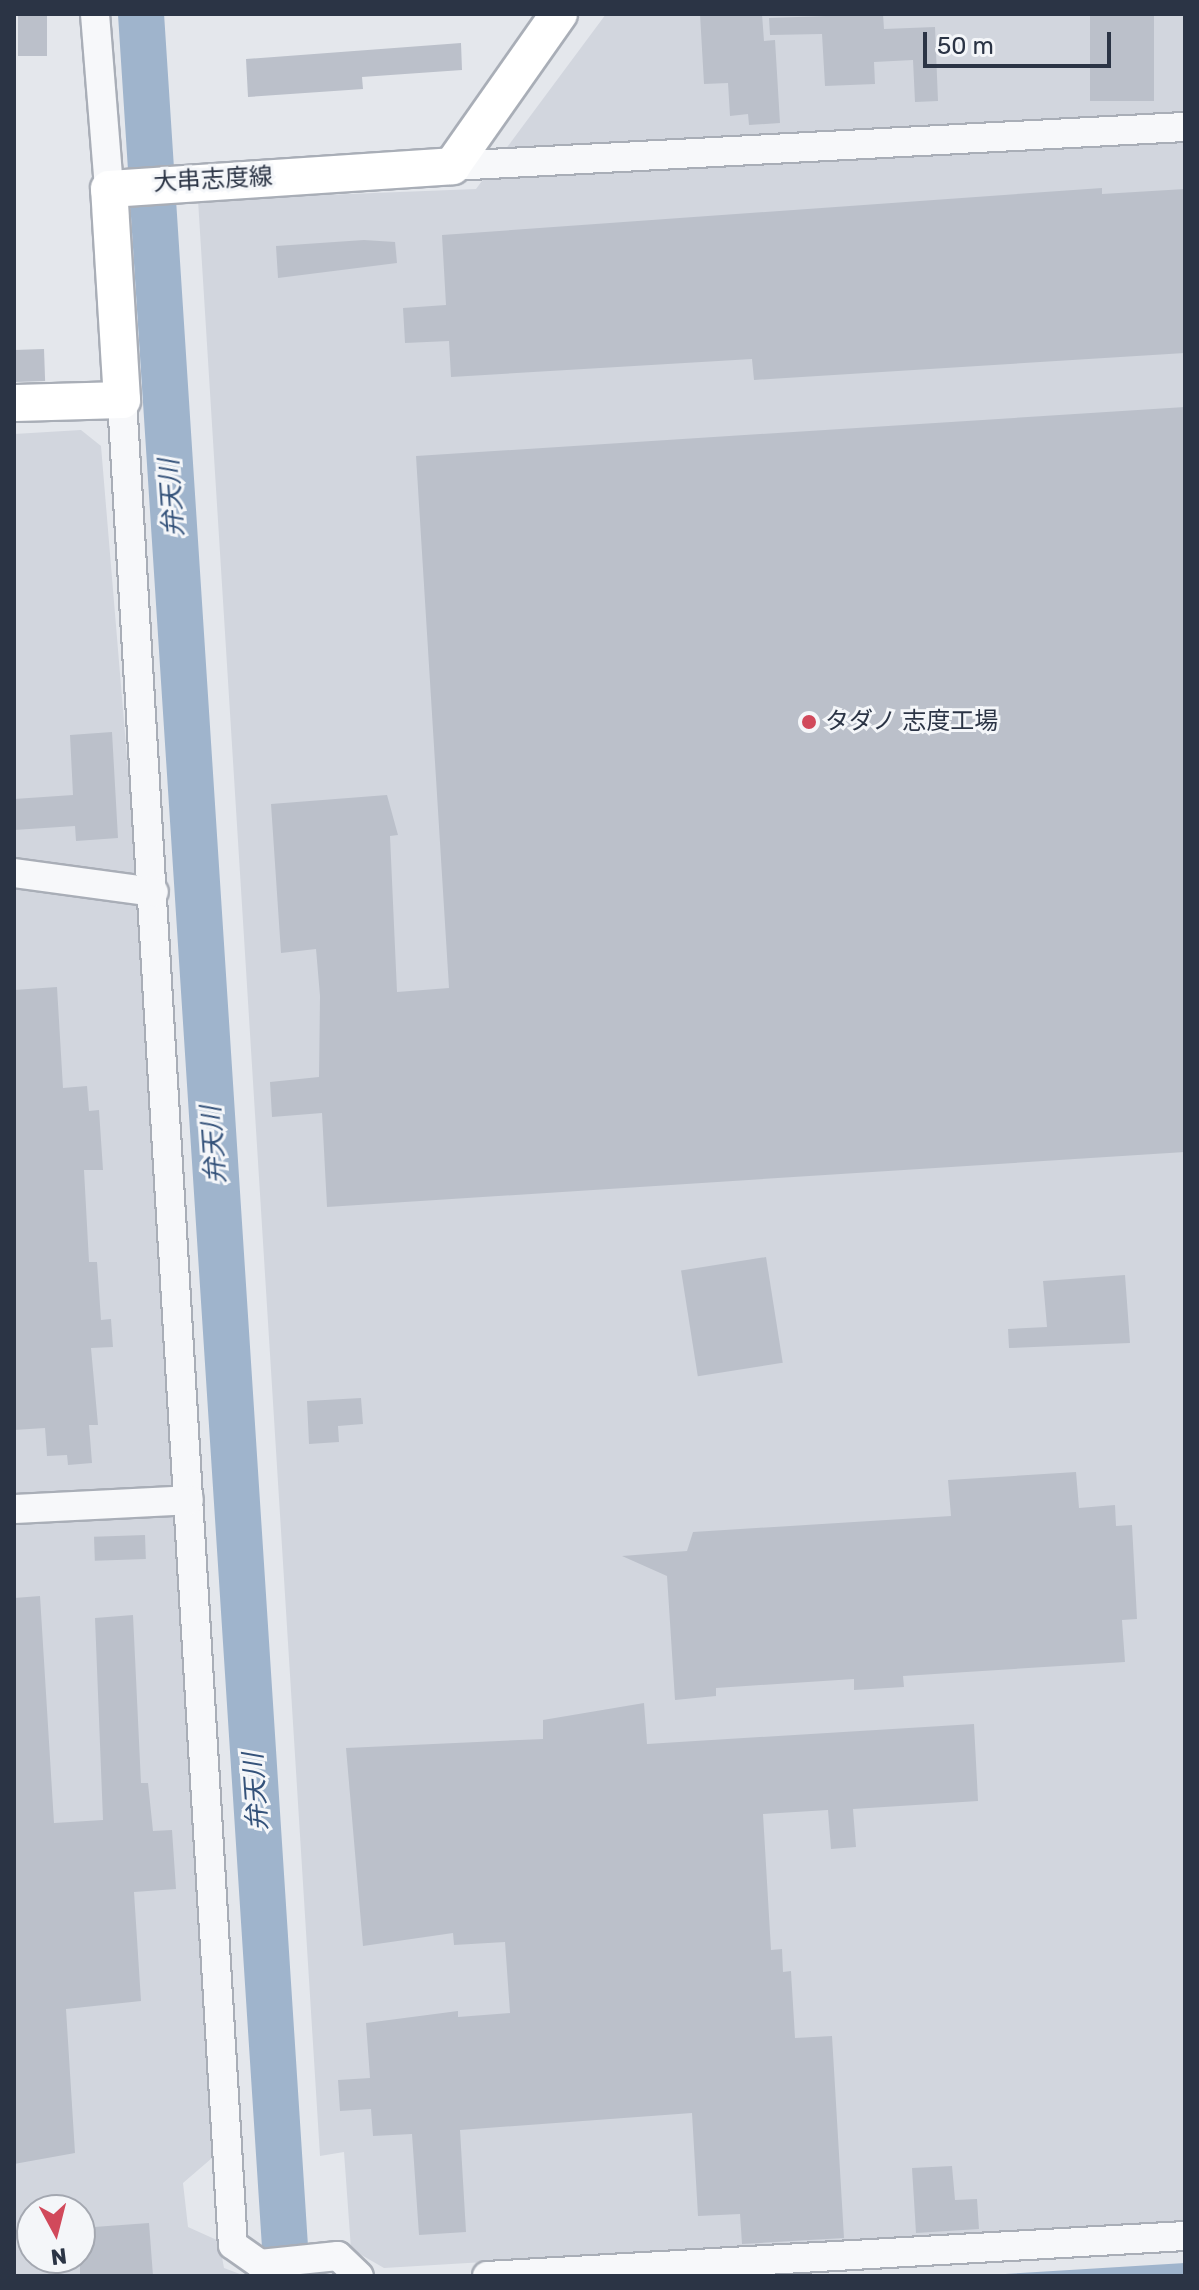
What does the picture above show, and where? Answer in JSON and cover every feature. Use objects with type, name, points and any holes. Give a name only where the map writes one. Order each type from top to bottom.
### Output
[{"type":"main road","points":[[452,166],[559,14]]},
{"type":"main road","name":"大串志度線","points":[[124,186],[452,166]]},
{"type":"main road","points":[[14,403],[122,400],[124,186]]},
{"type":"street","points":[[95,14],[124,186]]},
{"type":"street","points":[[452,166],[1185,127]]},
{"type":"street","points":[[122,400],[233,2245],[260,2264],[320,2261],[338,2256],[359,2276]]},
{"type":"street","points":[[14,873],[154,892]]},
{"type":"street","points":[[14,1509],[189,1500]]},
{"type":"street","points":[[487,2276],[1185,2236]]},
{"type":"shaded area","points":[[606,14],[1185,14],[1185,2221],[384,2268],[351,2249],[344,2152],[320,2156],[198,200],[476,189]]},
{"type":"shaded area","points":[[81,430],[101,446],[189,1500],[195,1877],[212,2158],[183,2183],[188,2227],[219,2241],[224,2268],[245,2276],[14,2276],[14,434]]},
{"type":"water","points":[[1185,2263],[1185,2276],[971,2276]]},
{"type":"building","points":[[18,14],[47,14],[47,56],[18,56]]},
{"type":"building","points":[[700,14],[762,14],[764,41],[775,40],[780,123],[749,125],[748,114],[730,116],[728,83],[704,84]]},
{"type":"building","points":[[883,14],[884,29],[935,27],[938,101],[915,102],[913,60],[874,62],[875,84],[825,86],[822,34],[770,35],[769,18]]},
{"type":"building","points":[[1090,14],[1154,14],[1154,101],[1090,101]]},
{"type":"building","points":[[461,43],[462,70],[362,77],[363,89],[248,97],[246,59]]},
{"type":"building","points":[[1102,188],[1102,194],[1185,189],[1185,353],[754,380],[752,359],[451,377],[449,341],[405,343],[403,308],[446,305],[442,235]]},
{"type":"building","points":[[364,240],[395,242],[397,263],[278,278],[276,246]]},
{"type":"building","points":[[44,349],[45,381],[15,382],[14,350]]},
{"type":"building","name":"タダノ 志度工場","points":[[1185,407],[1185,1152],[327,1207],[322,1113],[272,1117],[270,1082],[319,1077],[320,996],[316,949],[281,953],[271,804],[387,795],[398,835],[390,836],[397,992],[449,988],[416,456]]},
{"type":"building","points":[[112,732],[118,838],[76,841],[75,826],[14,830],[14,799],[73,795],[70,735]]},
{"type":"building","points":[[57,987],[63,1088],[87,1086],[89,1111],[99,1110],[103,1170],[84,1170],[89,1262],[97,1262],[101,1320],[111,1319],[113,1347],[91,1348],[98,1425],[89,1425],[92,1463],[68,1465],[67,1455],[47,1456],[45,1428],[14,1430],[14,990]]},
{"type":"building","points":[[766,1257],[783,1363],[698,1376],[681,1270]]},
{"type":"building","points":[[1125,1275],[1130,1343],[1009,1348],[1008,1329],[1047,1327],[1043,1281]]},
{"type":"building","points":[[361,1398],[363,1424],[338,1426],[339,1442],[309,1444],[307,1401]]},
{"type":"building","points":[[1076,1472],[1079,1508],[1115,1505],[1116,1526],[1132,1525],[1137,1619],[1122,1620],[1125,1662],[903,1676],[904,1687],[854,1690],[854,1679],[716,1688],[716,1696],[675,1700],[667,1576],[622,1556],[687,1551],[693,1532],[951,1516],[948,1480]]},
{"type":"building","points":[[145,1535],[146,1559],[95,1561],[94,1537]]},
{"type":"building","points":[[40,1596],[54,1823],[103,1820],[95,1618],[133,1615],[141,1783],[148,1783],[153,1831],[172,1830],[176,1889],[134,1892],[141,2001],[66,2009],[75,2153],[14,2164],[14,1598]]},
{"type":"building","points":[[644,1703],[647,1744],[974,1724],[978,1801],[853,1809],[856,1847],[831,1849],[828,1810],[763,1814],[771,1950],[782,1949],[783,1972],[791,1971],[795,2038],[832,2036],[844,2238],[742,2244],[740,2214],[698,2216],[692,2113],[460,2130],[466,2232],[419,2235],[412,2134],[373,2136],[371,2109],[340,2111],[338,2080],[370,2078],[366,2023],[458,2011],[458,2017],[510,2013],[505,1942],[454,1945],[453,1933],[363,1946],[346,1748],[543,1739],[543,1720]]},
{"type":"building","points":[[952,2166],[955,2200],[977,2199],[979,2229],[916,2233],[912,2168]]},
{"type":"building","points":[[149,2223],[153,2276],[80,2276],[96,2274],[96,2227]]},
{"type":"waterway","name":"弁天川","points":[[141,14],[287,2276]]},
{"type":"place","name":"タダノ 志度工場","points":[[809,722]]}]
